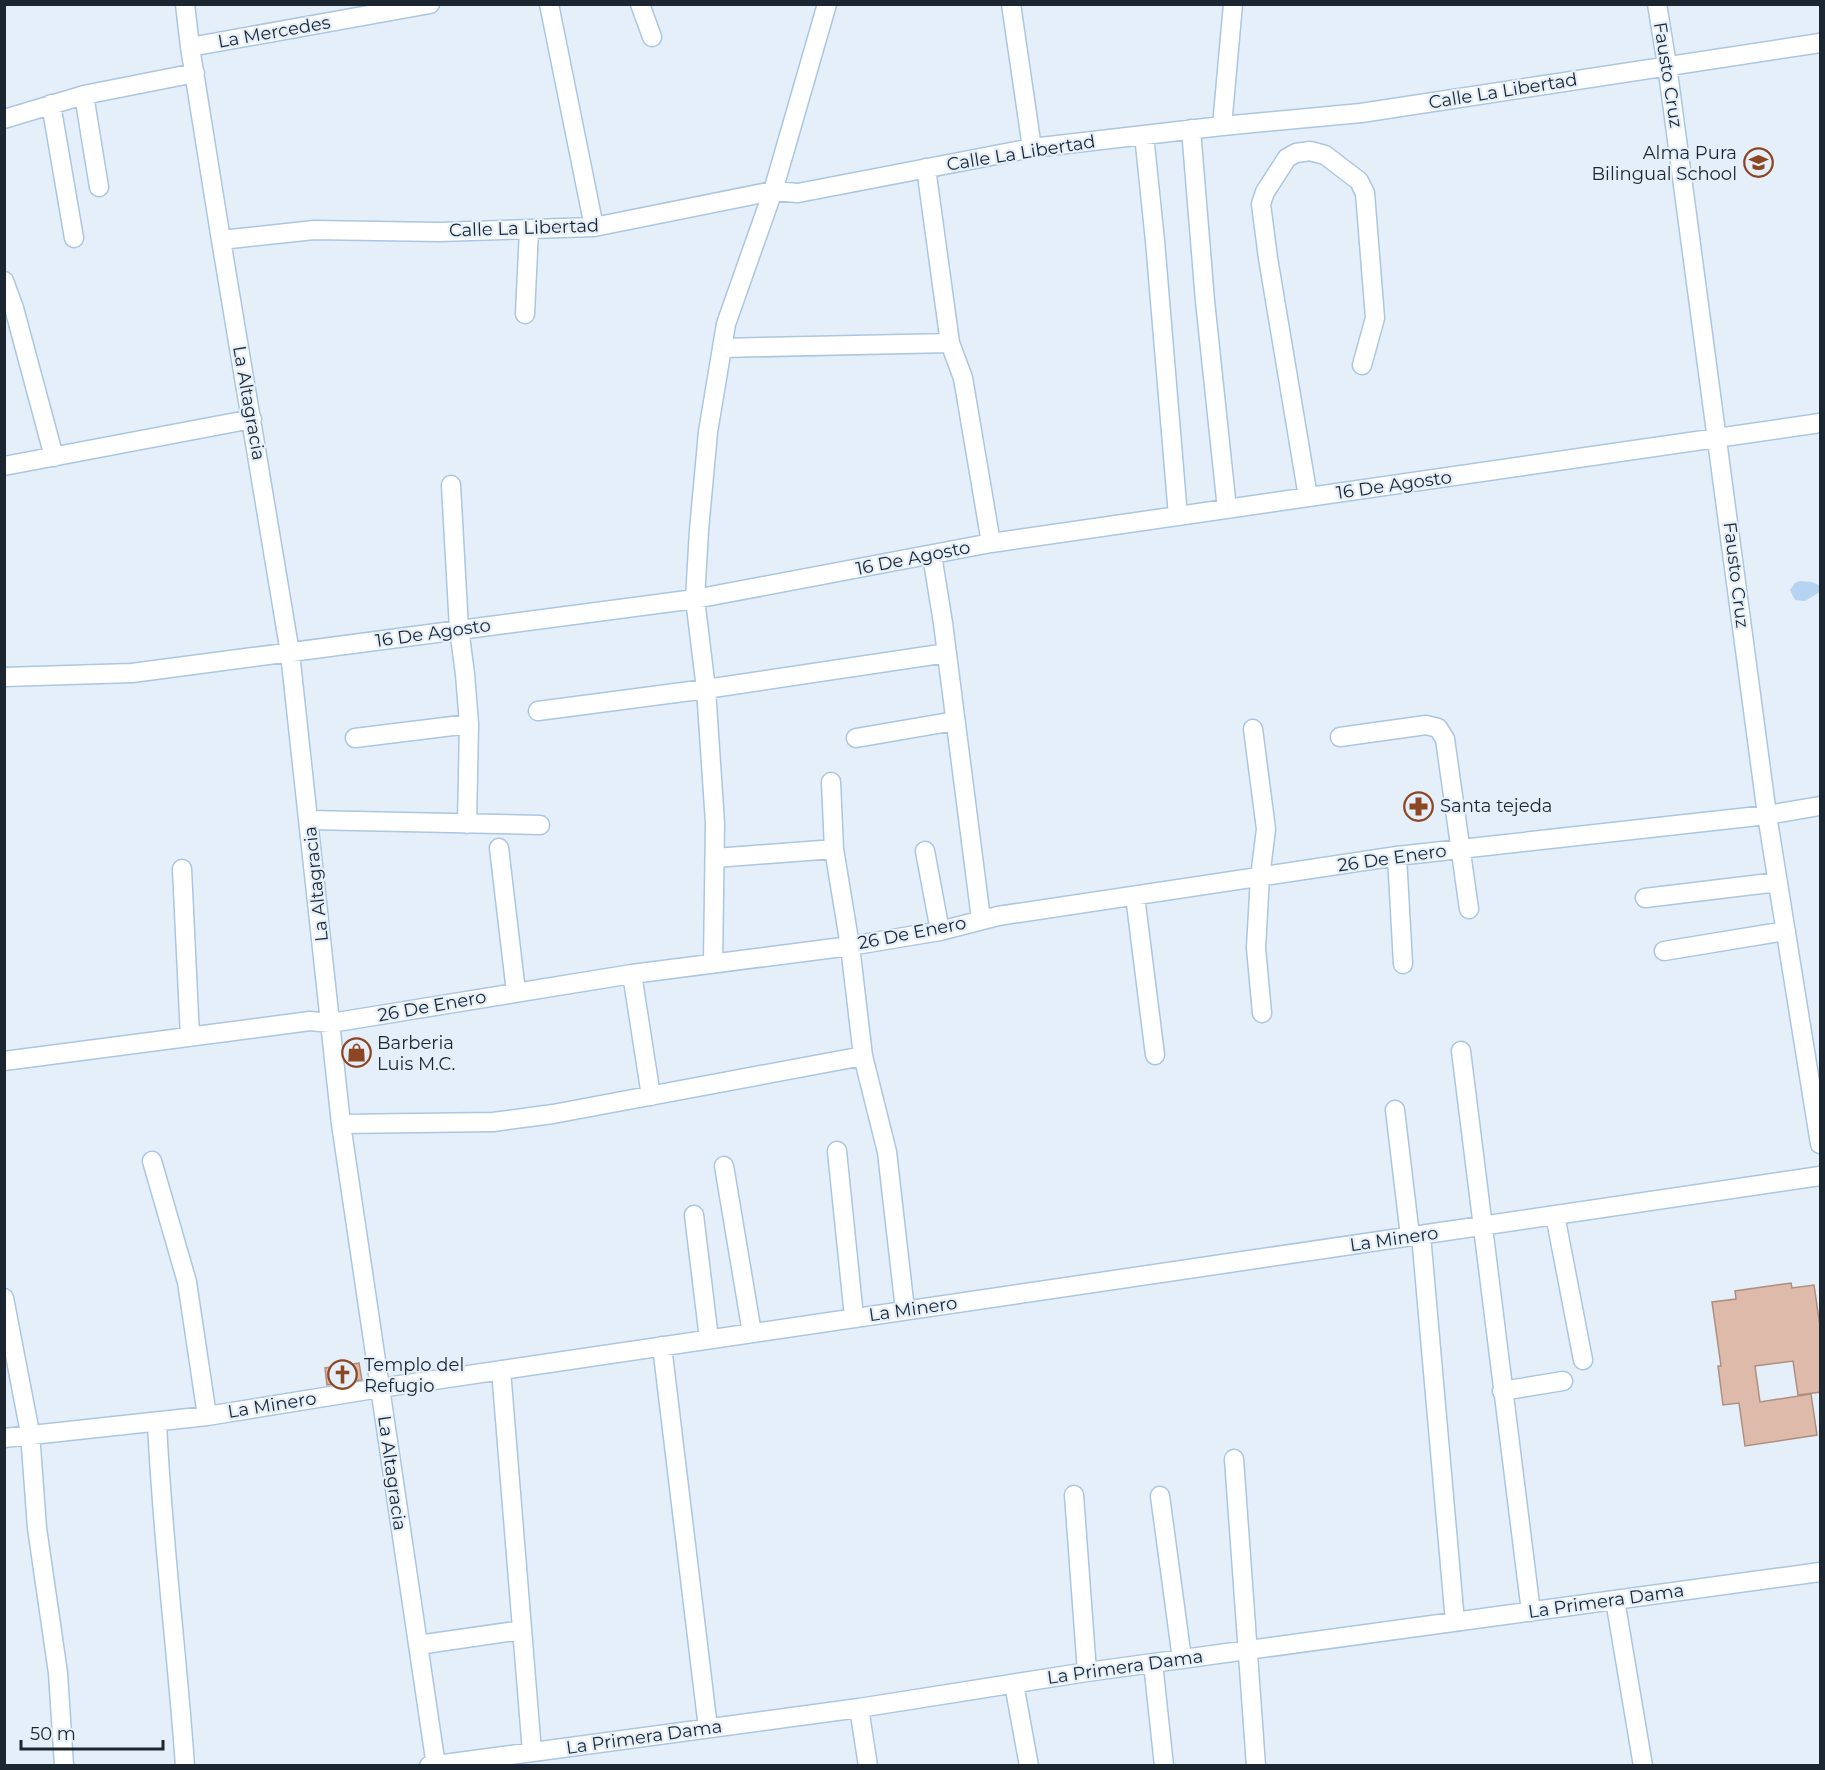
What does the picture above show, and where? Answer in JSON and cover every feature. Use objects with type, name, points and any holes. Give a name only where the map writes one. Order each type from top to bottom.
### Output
[{"type":"street","name":"La Altagracia","points":[[185,4],[221,240],[290,653],[341,1124],[434,1765]]},
{"type":"street","name":"La Mercedes","points":[[190,47],[430,4]]},
{"type":"street","points":[[549,4],[594,227]]},
{"type":"street","points":[[640,4],[652,37]]},
{"type":"street","points":[[713,962],[715,858],[706,689],[695,599],[708,432],[726,324],[773,191],[827,4]]},
{"type":"street","points":[[1011,4],[1032,148]]},
{"type":"street","points":[[1222,126],[1233,4]]},
{"type":"street","name":"Fausto Cruz","points":[[1657,4],[1718,438],[1767,815],[1821,1144]]},
{"type":"street","name":"Calle La Libertad","points":[[221,240],[314,230],[439,232],[594,227],[773,191],[798,193],[1032,148],[1191,129],[1361,113],[1821,43]]},
{"type":"street","points":[[4,119],[84,95],[195,73]]},
{"type":"street","points":[[84,95],[99,187]]},
{"type":"street","points":[[51,104],[74,238]]},
{"type":"street","points":[[1191,129],[1205,301],[1227,509]]},
{"type":"street","points":[[1144,135],[1178,516]]},
{"type":"street","points":[[1308,497],[1261,204],[1265,192],[1287,158],[1296,153],[1310,151],[1325,155],[1359,181],[1365,193],[1375,318],[1362,365]]},
{"type":"street","points":[[926,168],[950,343],[963,378],[991,543]]},
{"type":"street","points":[[525,314],[529,230]]},
{"type":"street","points":[[4,281],[14,308],[54,457]]},
{"type":"street","points":[[722,348],[950,343]]},
{"type":"street","points":[[4,466],[252,419]]},
{"type":"street","name":"16 De Agosto","points":[[4,677],[132,673],[695,599],[991,543],[1821,423]]},
{"type":"street","points":[[451,485],[459,629],[469,724],[467,824]]},
{"type":"street","points":[[932,555],[981,919]]},
{"type":"street","points":[[538,711],[706,689],[947,653]]},
{"type":"street","points":[[856,738],[955,722]]},
{"type":"street","points":[[355,738],[469,724]]},
{"type":"street","points":[[1340,737],[1426,725],[1438,728],[1445,739],[1469,909]]},
{"type":"street","points":[[1253,729],[1266,829],[1260,877],[1256,948],[1262,1013]]},
{"type":"street","points":[[831,782],[834,849],[850,946],[863,1056],[887,1152],[905,1310]]},
{"type":"street","name":"26 De Enero","points":[[4,1061],[310,1022],[331,1023],[632,974],[850,946],[940,931],[981,919],[1397,856],[1767,815],[1821,806]]},
{"type":"street","points":[[309,820],[540,825]]},
{"type":"street","points":[[500,848],[516,992]]},
{"type":"street","points":[[715,858],[834,849]]},
{"type":"street","points":[[925,851],[940,931]]},
{"type":"street","points":[[1397,856],[1403,964]]},
{"type":"street","points":[[182,869],[190,1037]]},
{"type":"street","points":[[1645,898],[1778,882]]},
{"type":"street","points":[[1135,896],[1155,1055]]},
{"type":"street","points":[[1664,951],[1786,931]]},
{"type":"street","points":[[632,974],[651,1096]]},
{"type":"street","points":[[1461,1051],[1530,1612]]},
{"type":"street","points":[[341,1124],[493,1122],[554,1114],[863,1056]]},
{"type":"street","points":[[1395,1110],[1416,1235],[1455,1622]]},
{"type":"street","points":[[837,1151],[854,1317]]},
{"type":"street","points":[[152,1161],[187,1282],[207,1416]]},
{"type":"street","points":[[724,1166],[752,1333]]},
{"type":"street","name":"La Minero","points":[[4,1438],[207,1416],[854,1317],[1821,1176]]},
{"type":"street","points":[[694,1215],[709,1339]]},
{"type":"street","points":[[1555,1215],[1583,1360]]},
{"type":"street","points":[[4,1298],[30,1434],[37,1528],[58,1673],[64,1766]]},
{"type":"street","points":[[662,1346],[708,1728]]},
{"type":"street","points":[[501,1370],[531,1752]]},
{"type":"street","points":[[1502,1391],[1563,1381]]},
{"type":"street","points":[[157,1422],[161,1498],[177,1656],[185,1766]]},
{"type":"street","points":[[1234,1459],[1256,1766]]},
{"type":"street","points":[[1074,1495],[1087,1672]]},
{"type":"street","points":[[1160,1496],[1182,1659]]},
{"type":"street","name":"La Primera Dama","points":[[434,1765],[859,1708],[1087,1672],[1821,1572]]},
{"type":"street","points":[[1615,1600],[1643,1766]]},
{"type":"street","points":[[418,1645],[522,1630]]},
{"type":"street","points":[[1153,1663],[1164,1766]]},
{"type":"street","points":[[1014,1683],[1029,1766]]},
{"type":"street","points":[[859,1708],[868,1766]]},
{"type":"water","points":[[1800,581],[1819,585],[1820,592],[1805,601],[1795,600],[1790,590],[1795,583]]},
{"type":"building","name":"Barberia Luis M.C.","points":[[363,1044],[366,1060],[348,1063],[346,1047]]},
{"type":"building","points":[[1791,1283],[1792,1288],[1814,1285],[1821,1333],[1821,1392],[1798,1395],[1793,1361],[1755,1366],[1760,1402],[1811,1394],[1817,1435],[1745,1446],[1739,1403],[1723,1405],[1718,1366],[1721,1366],[1712,1302],[1736,1299],[1735,1291]]},
{"type":"building","name":"Templo del Refugio","points":[[359,1363],[362,1380],[327,1385],[325,1368]]},
{"type":"place","name":"Alma Pura Bilingual School","points":[[1758,163]]},
{"type":"place","name":"Santa tejeda","points":[[1419,806]]},
{"type":"place","name":"Barberia Luis M.C.","points":[[356,1053]]},
{"type":"place","name":"Templo del Refugio","points":[[343,1375]]}]
